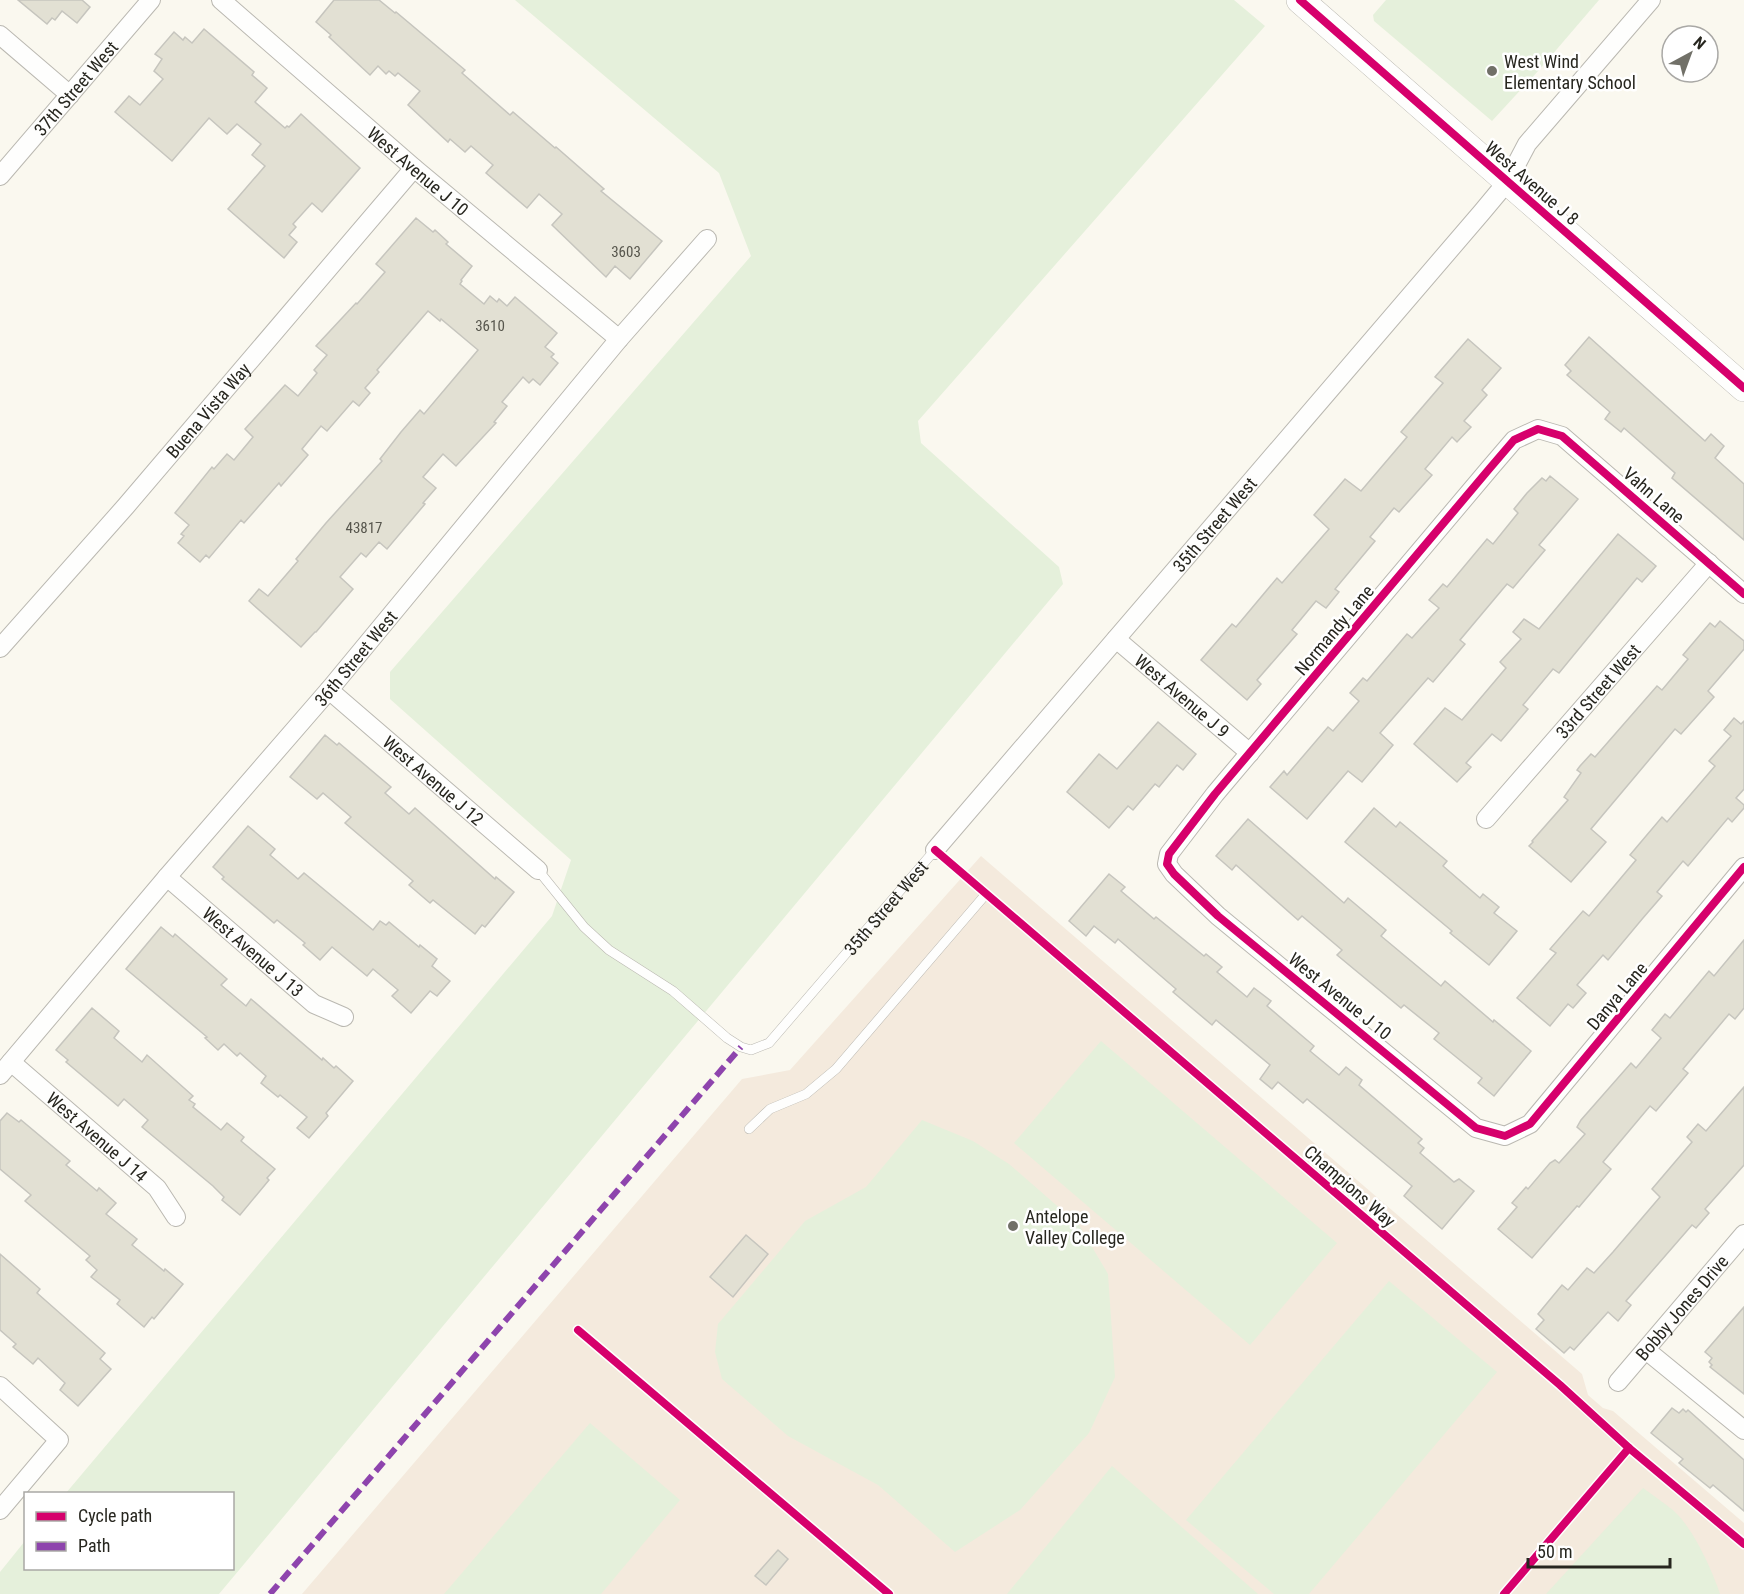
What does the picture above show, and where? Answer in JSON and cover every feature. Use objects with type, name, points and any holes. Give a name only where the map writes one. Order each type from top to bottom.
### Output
[{"type":"street","name":"37th Street West","points":[[0,176],[151,0]]},
{"type":"street","name":"West Avenue J 10","points":[[220,0],[414,168],[619,339]]},
{"type":"street","name":"West Avenue J 8","points":[[1300,0],[1744,388]]},
{"type":"street","name":"35th Street West","points":[[935,850],[1507,182],[1527,144],[1651,0]]},
{"type":"street","points":[[0,35],[70,95]]},
{"type":"street","name":"Buena Vista Way","points":[[0,648],[134,497],[414,168]]},
{"type":"street","name":"36th Street West","points":[[5,1069],[329,690],[619,339],[707,239]]},
{"type":"street","name":"Vahn Lane","points":[[1538,429],[1563,436],[1744,594]]},
{"type":"street","name":"Normandy Lane","points":[[1167,864],[1169,854],[1250,753],[1514,440],[1538,429]]},
{"type":"street","name":"33rd Street West","points":[[1486,819],[1709,563]]},
{"type":"street","name":"West Avenue J 9","points":[[1116,639],[1250,753]]},
{"type":"street","name":"West Avenue J 12","points":[[329,690],[538,870]]},
{"type":"street","name":"West Avenue J 10","points":[[1167,864],[1174,874],[1218,916],[1476,1128],[1505,1136]]},
{"type":"street","name":"Danya Lane","points":[[1505,1136],[1530,1124],[1744,867]]},
{"type":"street","name":"West Avenue J 13","points":[[167,877],[314,1004],[344,1017]]},
{"type":"street","name":"West Avenue J 14","points":[[5,1069],[157,1188],[176,1217]]},
{"type":"street","name":"Bobby Jones Drive","points":[[1618,1382],[1743,1236]]},
{"type":"street","points":[[1646,1350],[1744,1430]]},
{"type":"street","points":[[0,1386],[58,1440],[0,1510]]},
{"type":"lane","name":"Champions Way","points":[[935,850],[1560,1385],[1629,1448],[1744,1544]]},
{"type":"lane","name":"35th Street West","points":[[538,870],[584,927],[609,950],[673,991],[727,1038],[751,1050],[769,1043],[935,850]]},
{"type":"lane","points":[[749,1129],[770,1109],[806,1094],[836,1069],[986,894]]},
{"type":"lane","points":[[1504,1594],[1629,1448]]},
{"type":"shaded area","name":"Antelope Valley College","points":[[981,856],[1582,1374],[1588,1395],[1603,1408],[1613,1411],[1744,1523],[1744,1594],[302,1594],[742,1079],[790,1070]]},
{"type":"green space","points":[[515,0],[1234,0],[1265,26],[918,421],[921,443],[1059,567],[1063,584],[219,1594],[0,1594],[0,1572],[24,1542],[24,1570],[234,1570],[234,1492],[67,1492],[552,916],[571,860],[390,699],[390,672],[751,256],[719,173]]},
{"type":"green space","name":"West Wind Elementary School","points":[[1386,0],[1599,0],[1492,121],[1374,21],[1373,15]]},
{"type":"green space","points":[[1101,1041],[1337,1243],[1250,1345],[1014,1143]]},
{"type":"green space","points":[[922,1120],[973,1141],[1009,1164],[1079,1225],[1108,1274],[1115,1377],[1089,1433],[1020,1510],[955,1552],[878,1485],[788,1436],[722,1379],[715,1352],[718,1324],[805,1221],[866,1187]]},
{"type":"green space","points":[[1389,1281],[1497,1372],[1309,1594],[1274,1594],[1186,1520]]},
{"type":"green space","points":[[590,1423],[680,1500],[601,1594],[444,1594]]},
{"type":"green space","points":[[1112,1466],[1258,1594],[1007,1594]]},
{"type":"green space","points":[[1643,1488],[1681,1518],[1695,1538],[1720,1594],[1546,1594]]},
{"type":"building","points":[[18,0],[82,0],[90,7],[77,23],[62,11],[55,20],[52,18],[47,24]]},
{"type":"building","points":[[334,0],[379,0],[396,12],[465,70],[462,73],[510,115],[513,112],[556,147],[604,189],[601,191],[662,241],[630,279],[615,266],[606,277],[552,225],[562,214],[539,194],[527,208],[486,173],[493,165],[471,146],[465,152],[450,139],[448,142],[408,105],[420,91],[398,73],[395,76],[389,71],[386,74],[378,66],[370,75],[329,37],[331,35],[316,22]]},
{"type":"building","points":[[204,29],[254,72],[252,75],[267,88],[255,102],[285,128],[289,127],[301,114],[360,168],[322,212],[312,203],[293,224],[296,227],[289,235],[297,242],[284,258],[228,209],[265,166],[252,155],[261,144],[237,124],[227,134],[209,118],[172,161],[115,112],[129,96],[140,105],[163,79],[154,71],[162,59],[155,54],[174,32],[183,40],[185,37],[192,43]]},
{"type":"building","points":[[416,218],[433,232],[435,230],[448,242],[446,244],[472,266],[460,284],[484,304],[490,296],[497,302],[499,299],[507,306],[515,297],[557,333],[545,347],[554,354],[551,357],[558,363],[540,385],[533,379],[529,383],[523,377],[502,402],[507,406],[494,422],[496,423],[456,466],[443,454],[423,477],[436,488],[423,503],[425,504],[387,549],[379,542],[366,557],[361,553],[340,577],[353,589],[301,647],[249,601],[259,589],[268,596],[326,523],[382,461],[380,459],[401,432],[420,410],[424,414],[478,350],[428,311],[377,370],[379,372],[365,388],[370,393],[359,406],[353,401],[327,431],[321,426],[302,449],[308,455],[281,486],[279,483],[244,523],[241,520],[209,558],[206,555],[200,562],[178,543],[184,536],[181,534],[189,525],[175,513],[212,467],[214,469],[227,454],[234,460],[253,437],[245,429],[285,385],[298,396],[317,373],[314,370],[327,355],[316,346],[385,272],[376,264]]},
{"type":"building","points":[[1589,337],[1705,441],[1711,434],[1724,446],[1715,458],[1744,484],[1744,540],[1672,478],[1675,473],[1624,428],[1621,432],[1605,419],[1610,412],[1567,375],[1571,371],[1565,365]]},
{"type":"building","points":[[1468,339],[1501,368],[1482,390],[1487,395],[1464,421],[1471,427],[1457,442],[1452,437],[1425,469],[1432,475],[1399,512],[1394,508],[1370,537],[1375,541],[1335,589],[1339,592],[1326,608],[1316,601],[1292,630],[1297,634],[1257,680],[1261,684],[1247,700],[1201,660],[1232,624],[1236,627],[1277,578],[1282,583],[1329,529],[1314,515],[1345,479],[1361,491],[1407,437],[1401,432],[1443,383],[1435,377]]},
{"type":"building","points":[[1550,476],[1578,499],[1539,545],[1545,550],[1513,588],[1507,584],[1460,640],[1465,644],[1433,682],[1428,678],[1380,733],[1393,745],[1362,782],[1348,771],[1307,819],[1270,787],[1284,771],[1287,775],[1328,727],[1333,731],[1359,701],[1350,693],[1363,678],[1367,681],[1407,634],[1412,638],[1439,608],[1429,600],[1443,584],[1447,587],[1487,539],[1493,544],[1518,513],[1514,509],[1527,493],[1542,478],[1546,481]]},
{"type":"building","points":[[1618,534],[1656,566],[1642,582],[1637,578],[1559,673],[1553,669],[1523,705],[1528,709],[1501,741],[1492,734],[1466,763],[1471,767],[1457,782],[1414,744],[1445,708],[1462,720],[1506,668],[1500,662],[1521,639],[1513,632],[1524,619],[1539,629]]},
{"type":"building","points":[[1720,621],[1744,641],[1744,649],[1708,691],[1714,697],[1681,734],[1675,729],[1591,829],[1606,842],[1571,882],[1529,846],[1568,800],[1564,797],[1581,773],[1577,770],[1580,766],[1591,754],[1595,757],[1657,686],[1662,690],[1688,659],[1683,655],[1710,623],[1715,627]]},
{"type":"building","points":[[1734,718],[1741,724],[1744,721],[1744,789],[1736,798],[1744,805],[1744,808],[1732,822],[1728,818],[1688,866],[1683,861],[1657,892],[1662,896],[1608,960],[1603,955],[1577,985],[1586,993],[1573,1008],[1568,1004],[1550,1026],[1517,998],[1556,953],[1550,949],[1583,911],[1589,916],[1636,860],[1630,855],[1662,817],[1667,822],[1715,766],[1709,761],[1731,736],[1724,730]]},
{"type":"building","points":[[1158,722],[1196,754],[1183,770],[1177,765],[1159,787],[1155,784],[1133,810],[1128,806],[1109,828],[1067,792],[1099,754],[1117,769]]},
{"type":"building","points":[[325,735],[337,745],[339,743],[391,787],[385,793],[409,814],[415,808],[495,879],[496,877],[514,892],[485,927],[482,925],[475,934],[433,900],[430,903],[409,885],[413,881],[345,823],[351,817],[323,793],[317,799],[290,777]]},
{"type":"building","points":[[1374,808],[1396,827],[1400,822],[1447,861],[1443,866],[1480,898],[1483,894],[1499,907],[1494,913],[1517,931],[1489,965],[1450,933],[1452,931],[1345,842]]},
{"type":"building","points":[[1248,819],[1344,903],[1348,898],[1386,930],[1381,936],[1441,986],[1445,981],[1531,1051],[1494,1096],[1478,1083],[1482,1078],[1434,1039],[1439,1033],[1404,1005],[1401,1008],[1337,955],[1342,950],[1302,916],[1298,920],[1236,865],[1232,870],[1216,856]]},
{"type":"building","points":[[248,826],[275,849],[270,855],[298,879],[304,873],[373,930],[380,921],[386,925],[389,922],[437,959],[432,966],[450,981],[437,996],[430,991],[411,1013],[392,996],[398,990],[373,969],[367,976],[332,947],[320,960],[303,945],[305,943],[277,920],[274,923],[222,879],[224,877],[213,867]]},
{"type":"building","points":[[1109,874],[1125,887],[1121,891],[1154,919],[1156,917],[1204,956],[1206,954],[1222,967],[1217,972],[1247,997],[1254,988],[1271,1001],[1267,1006],[1314,1046],[1310,1051],[1339,1075],[1346,1067],[1362,1080],[1359,1085],[1422,1139],[1418,1143],[1424,1148],[1420,1153],[1454,1182],[1459,1179],[1474,1191],[1442,1229],[1404,1196],[1412,1186],[1307,1099],[1303,1103],[1278,1082],[1272,1089],[1260,1079],[1270,1065],[1216,1020],[1212,1025],[1173,992],[1176,989],[1118,939],[1115,943],[1094,926],[1086,936],[1069,921]]},
{"type":"building","points":[[161,927],[173,937],[175,934],[227,979],[221,985],[246,1006],[251,999],[322,1060],[323,1058],[334,1068],[336,1066],[353,1081],[326,1113],[328,1116],[309,1138],[297,1128],[307,1117],[261,1083],[266,1076],[240,1053],[237,1056],[224,1044],[218,1050],[205,1038],[207,1037],[126,969]]},
{"type":"building","points":[[1744,940],[1744,1008],[1735,1019],[1729,1014],[1683,1069],[1688,1073],[1656,1111],[1650,1106],[1603,1162],[1611,1169],[1532,1258],[1498,1229],[1517,1207],[1512,1203],[1526,1187],[1528,1189],[1550,1163],[1555,1160],[1559,1163],[1585,1134],[1577,1127],[1581,1120],[1631,1063],[1636,1068],[1661,1038],[1652,1030],[1665,1014],[1670,1018],[1709,971],[1714,976]]},
{"type":"building","points":[[92,1008],[119,1031],[114,1038],[142,1062],[147,1055],[193,1096],[189,1100],[195,1104],[193,1107],[221,1130],[227,1123],[244,1137],[241,1141],[275,1169],[267,1178],[269,1180],[240,1215],[222,1200],[224,1197],[213,1186],[142,1127],[148,1120],[124,1099],[118,1106],[66,1062],[68,1060],[56,1050]]},
{"type":"building","points":[[1744,1087],[1744,1165],[1705,1209],[1709,1213],[1696,1228],[1692,1225],[1626,1301],[1631,1305],[1618,1321],[1608,1312],[1574,1350],[1570,1347],[1564,1353],[1536,1329],[1544,1320],[1538,1314],[1562,1285],[1568,1290],[1587,1268],[1594,1273],[1660,1197],[1652,1189],[1692,1142],[1687,1137],[1698,1124],[1706,1131]]},
{"type":"building","points":[[7,1113],[19,1122],[21,1120],[70,1161],[66,1165],[97,1191],[99,1188],[116,1203],[106,1214],[137,1239],[132,1245],[183,1284],[154,1319],[152,1317],[144,1327],[117,1304],[120,1300],[91,1277],[97,1270],[86,1260],[90,1256],[25,1201],[31,1195],[0,1169],[0,1121]]},
{"type":"building","points":[[746,1235],[768,1254],[733,1297],[710,1277]]},
{"type":"building","points":[[0,1254],[40,1289],[37,1293],[105,1353],[100,1359],[111,1369],[78,1406],[60,1390],[65,1383],[38,1358],[33,1364],[13,1347],[16,1344],[0,1330]]},
{"type":"building","points":[[1744,1307],[1744,1394],[1710,1367],[1712,1365],[1709,1362],[1712,1358],[1705,1352]]},
{"type":"building","points":[[1672,1408],[1679,1413],[1683,1409],[1686,1412],[1688,1410],[1744,1460],[1744,1511],[1713,1485],[1710,1488],[1679,1463],[1683,1459],[1651,1433]]},
{"type":"building","points":[[778,1550],[788,1559],[766,1585],[755,1576]]},
{"type":"marked path","points":[[270,1594],[741,1047]]},
{"type":"cycle path","points":[[1300,0],[1744,388]]},
{"type":"cycle path","points":[[1744,594],[1562,436],[1538,429],[1514,440],[1215,794],[1169,854],[1167,864],[1174,874],[1218,916],[1476,1128],[1505,1136],[1530,1124],[1744,867]]},
{"type":"cycle path","points":[[935,850],[1560,1385],[1629,1448],[1744,1544]]},
{"type":"cycle path","points":[[578,1330],[889,1594]]},
{"type":"cycle path","points":[[1504,1594],[1629,1448]]},
{"type":"place","name":"West Wind Elementary School","points":[[1492,71]]},
{"type":"place","name":"Antelope Valley College","points":[[1013,1226]]}]
